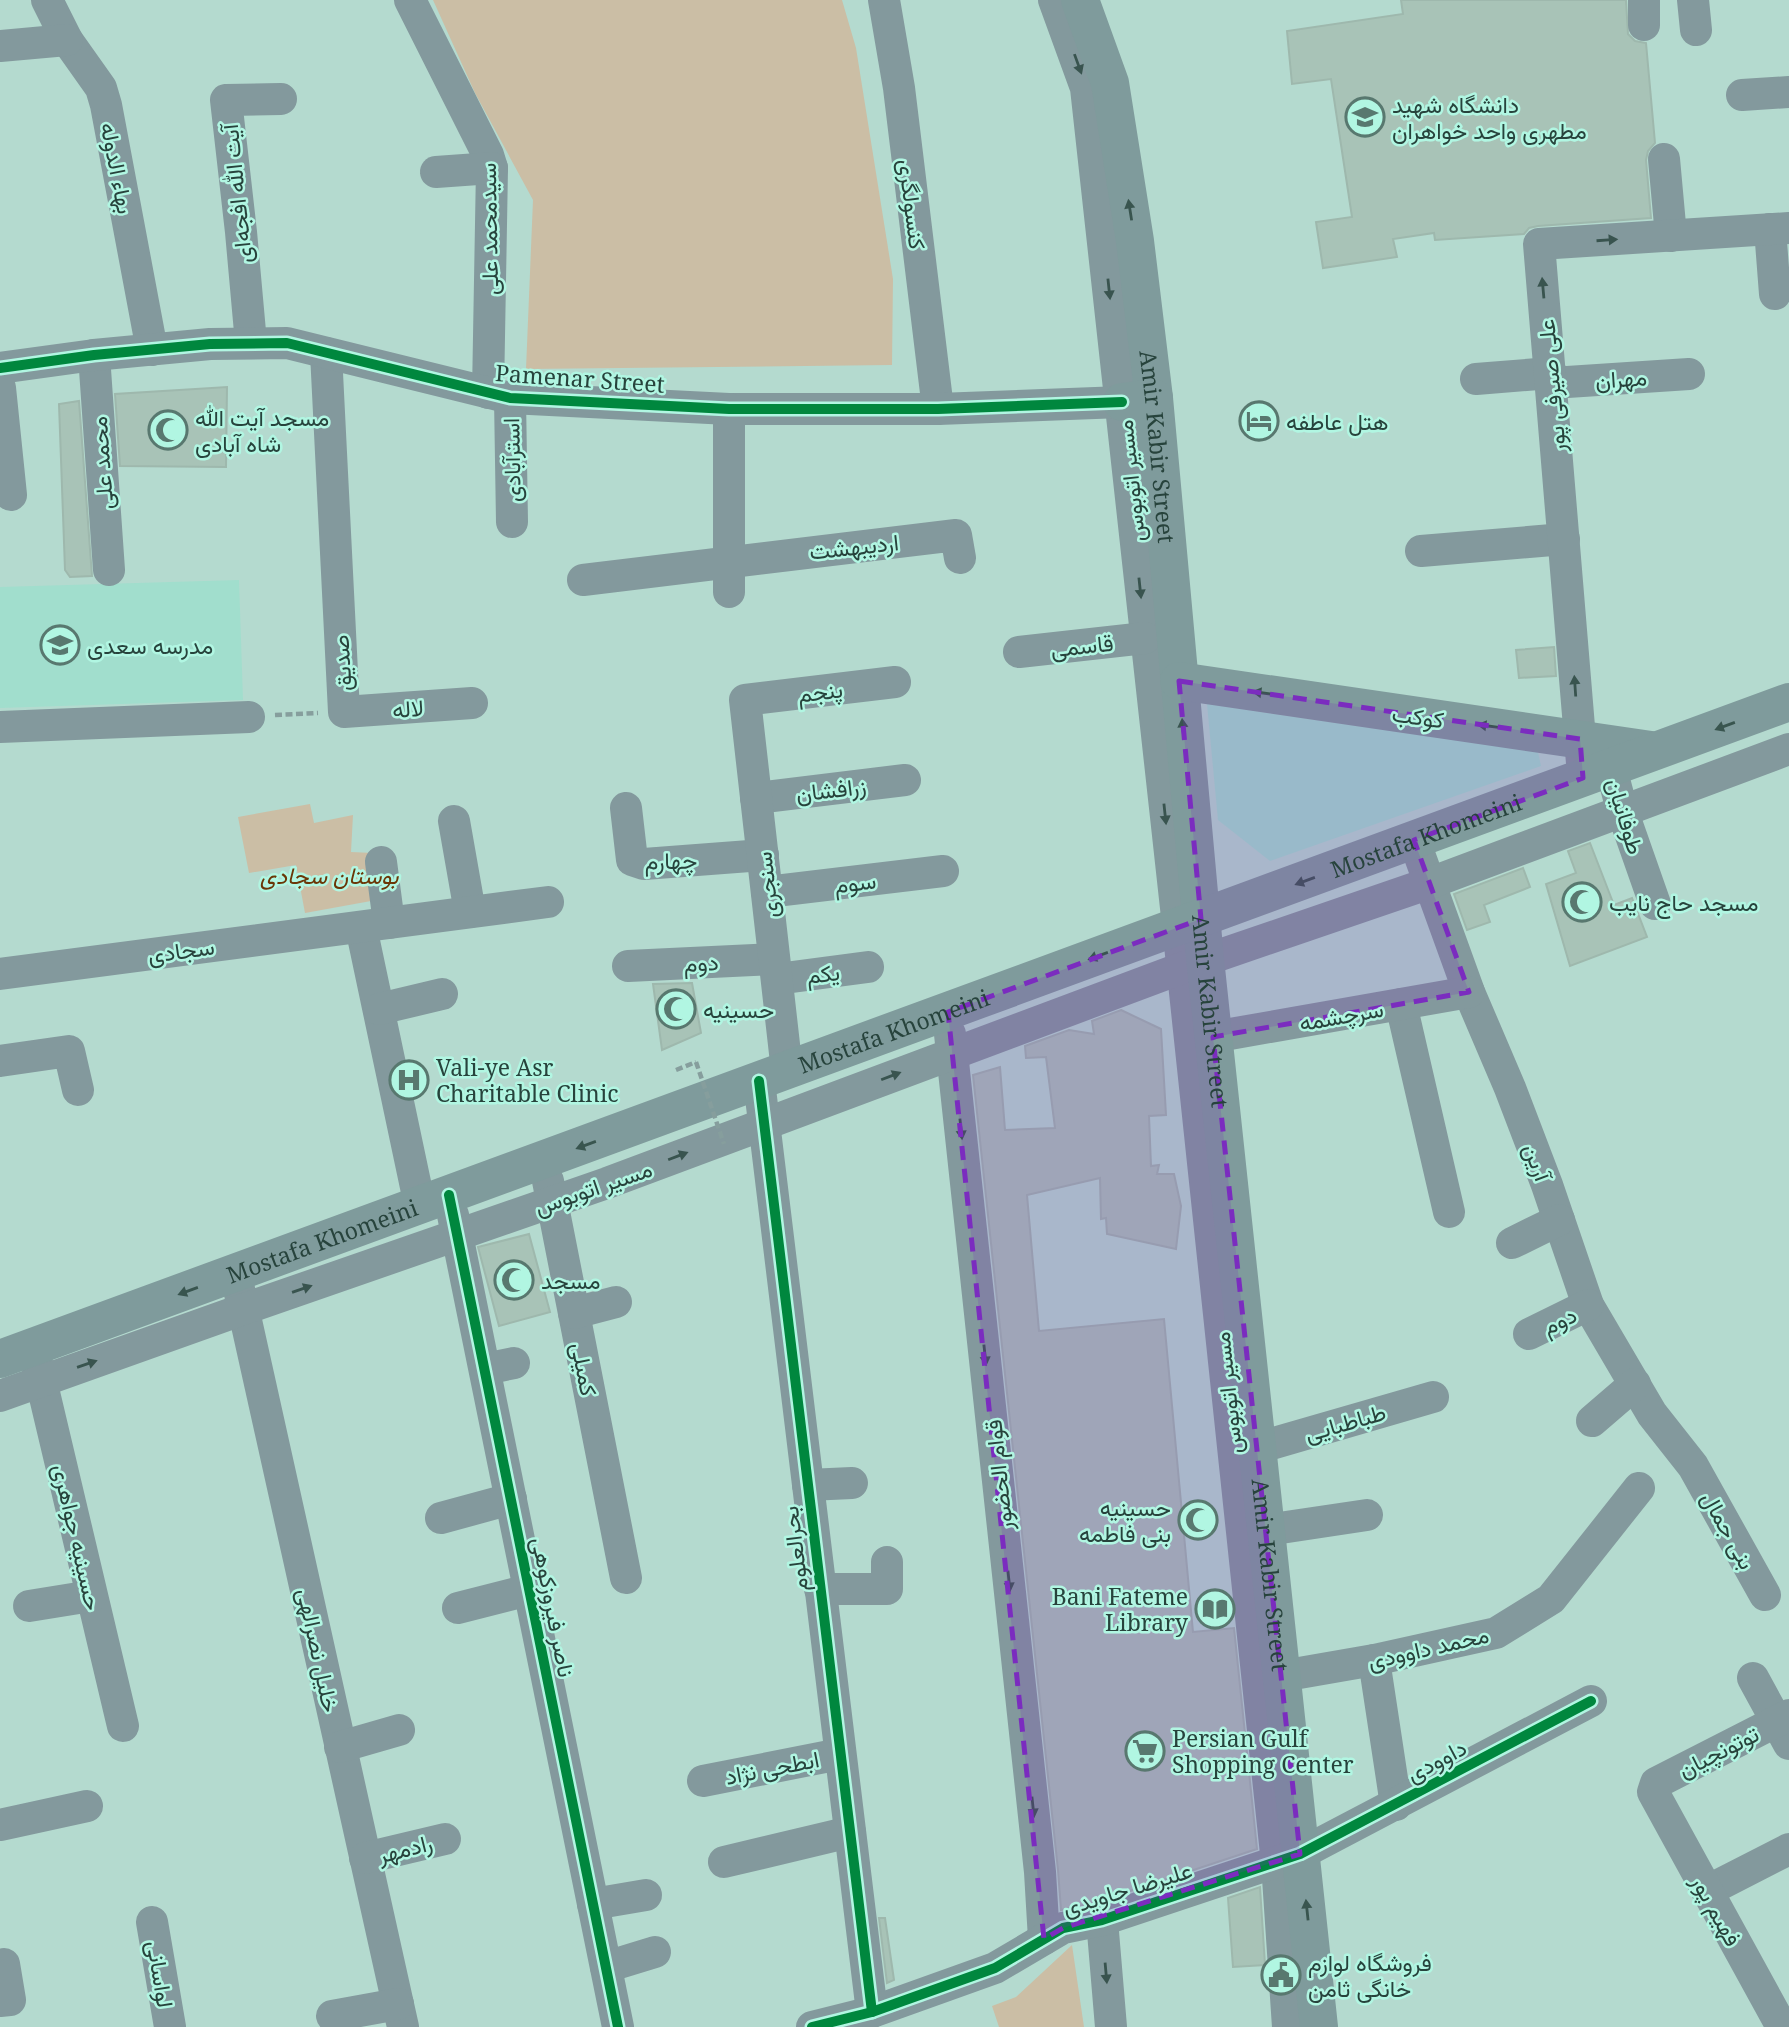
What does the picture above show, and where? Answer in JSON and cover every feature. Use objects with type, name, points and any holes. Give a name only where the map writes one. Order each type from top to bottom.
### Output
[{"type":"main road","name":"Amir Kabir Street","points":[[1080,0],[1110,83],[1135,241],[1138,400],[1179,681],[1194,963],[1213,1037],[1282,1676],[1289,1858],[1319,2027]]},
{"type":"main road","name":"کوکب","points":[[1179,681],[1657,751]]},
{"type":"main road","name":"Mostafa Khomeini","points":[[25,1363],[240,1291],[434,1201],[1789,702]]},
{"type":"street","name":"بهاء الدوله","points":[[47,0],[67,40],[101,88],[152,349]]},
{"type":"street","name":"سیدمحمد علی","points":[[410,0],[488,155],[492,168],[499,396]]},
{"type":"street","name":"کنسولگری","points":[[884,0],[898,88],[938,409]]},
{"type":"street","name":"مسیر اتوبوس","points":[[1054,0],[1086,88],[1138,400],[1145,638],[1190,923]]},
{"type":"street","points":[[0,46],[67,40]]},
{"type":"street","points":[[1742,95],[1789,92]]},
{"type":"street","name":"آیت الله افجه‌ای","points":[[251,343],[226,100],[281,99]]},
{"type":"street","points":[[1664,159],[1671,236]]},
{"type":"street","points":[[436,172],[492,168]]},
{"type":"street","points":[[1775,293],[1780,229]]},
{"type":"street","name":"علی صیرفی پور","points":[[1597,773],[1580,739],[1539,244],[1780,229]]},
{"type":"street","name":"Pamenar Street","points":[[0,369],[152,349],[287,343],[499,396],[729,409],[938,409],[1138,400]]},
{"type":"street","name":"صدیق","points":[[326,353],[344,712]]},
{"type":"street","name":"محمد علی","points":[[94,355],[109,570]]},
{"type":"street","name":"مهران","points":[[1476,379],[1689,374]]},
{"type":"street","points":[[0,388],[11,495]]},
{"type":"street","name":"استرآبادی","points":[[499,396],[512,522]]},
{"type":"street","points":[[729,409],[729,592]]},
{"type":"street","name":"اردیبهشت","points":[[583,580],[956,535],[960,558]]},
{"type":"street","points":[[1421,551],[1564,539]]},
{"type":"street","name":"قاسمی","points":[[1019,652],[1145,638]]},
{"type":"street","name":"پنجم","points":[[745,700],[895,682]]},
{"type":"street","name":"سنجری","points":[[745,700],[775,969],[773,1076]]},
{"type":"street","name":"لاله","points":[[344,712],[472,703]]},
{"type":"street","points":[[0,727],[249,717]]},
{"type":"street","name":"مسیر اتوبوس","points":[[240,1291],[457,1235],[607,1183],[1194,963],[1430,883],[1789,749]]},
{"type":"street","name":"طوفانیان","points":[[1597,773],[1622,810],[1655,904]]},
{"type":"street","name":"زرافشان","points":[[756,798],[905,780]]},
{"type":"street","name":"چهارم","points":[[626,808],[632,860],[644,864],[763,855]]},
{"type":"street","points":[[454,821],[470,912]]},
{"type":"street","name":"آرین","points":[[1414,841],[1469,992],[1510,1088],[1588,1305],[1652,1414],[1693,1466]]},
{"type":"street","points":[[381,862],[375,925],[379,1009],[434,1201]]},
{"type":"street","name":"سوم","points":[[767,892],[943,871]]},
{"type":"street","name":"سجادی","points":[[0,974],[548,902]]},
{"type":"street","name":"مسیر اتوبوس","points":[[1194,963],[1289,1858],[1288,2027]]},
{"type":"street","name":"دوم","points":[[628,966],[775,969]]},
{"type":"street","name":"یکم","points":[[775,969],[868,967]]},
{"type":"street","name":"سرچشمه","points":[[1213,1037],[1469,992]]},
{"type":"street","points":[[379,1009],[442,994]]},
{"type":"street","points":[[1401,1004],[1449,1212]]},
{"type":"street","name":"قوام الحضور","points":[[948,1012],[1038,1858],[1044,1939]]},
{"type":"street","points":[[0,1061],[69,1051],[78,1090]]},
{"type":"street","name":"بحرالعلوم","points":[[773,1076],[764,1124],[872,2011]]},
{"type":"street","name":"کمیلی","points":[[543,1161],[626,1578]]},
{"type":"street","name":"ناصر فیروزکوهی","points":[[434,1201],[457,1235],[499,1366],[511,1499],[618,2027]]},
{"type":"street","points":[[1512,1244],[1559,1220]]},
{"type":"street","name":"خلیل نصرالهی","points":[[240,1291],[400,2016]]},
{"type":"street","points":[[574,1312],[616,1302]]},
{"type":"street","name":"دوم","points":[[1530,1334],[1588,1305]]},
{"type":"street","points":[[0,1396],[25,1363]]},
{"type":"street","name":"حسینیه جواهری","points":[[25,1363],[92,1596],[123,1726]]},
{"type":"street","points":[[1592,1421],[1635,1384]]},
{"type":"street","name":"طباطبایی","points":[[1258,1448],[1433,1397]]},
{"type":"street","name":"بنی جمال","points":[[1693,1466],[1765,1595]]},
{"type":"street","points":[[808,1485],[852,1483]]},
{"type":"street","name":"محمد داوودی","points":[[1282,1676],[1374,1660],[1496,1633],[1551,1599],[1639,1488]]},
{"type":"street","points":[[441,1518],[511,1499]]},
{"type":"street","points":[[1267,1530],[1367,1515]]},
{"type":"street","points":[[820,1589],[887,1588],[887,1562]]},
{"type":"street","points":[[458,1608],[529,1590]]},
{"type":"street","points":[[29,1606],[92,1596]]},
{"type":"street","points":[[1374,1660],[1396,1805]]},
{"type":"street","points":[[1753,1678],[1785,1727]]},
{"type":"street","name":"داوودی","points":[[1289,1858],[1396,1805],[1591,1701]]},
{"type":"street","name":"توتونچیان","points":[[1653,1792],[1656,1783],[1785,1727]]},
{"type":"street","points":[[340,1747],[399,1730]]},
{"type":"street","name":"ابطحی نژاد","points":[[703,1781],[840,1754]]},
{"type":"street","name":"فهیم پور","points":[[1653,1792],[1782,2027]]},
{"type":"street","points":[[0,1825],[87,1806]]},
{"type":"street","points":[[724,1862],[850,1832]]},
{"type":"street","name":"رادمهر","points":[[365,1858],[445,1839]]},
{"type":"street","points":[[1707,1891],[1789,1849]]},
{"type":"street","name":"علیرضا جاویدی","points":[[812,2027],[872,2011],[995,1968],[1063,1928],[1102,1920],[1289,1858]]},
{"type":"street","points":[[593,1904],[646,1895]]},
{"type":"street","points":[[1102,1920],[1111,2027]]},
{"type":"street","name":"لواسانی","points":[[152,1922],[170,2027]]},
{"type":"street","points":[[606,1967],[655,1952]]},
{"type":"street","points":[[0,2001],[10,2000],[4,1964]]},
{"type":"street","points":[[332,2016],[400,2016]]},
{"type":"path","points":[[676,1070],[696,1062],[724,1144]]},
{"type":"highlighted area","points":[[1179,681],[1580,739],[1583,778],[1414,840],[1469,992],[1213,1037],[1300,1854],[1063,1928],[1044,1939],[948,1012],[1201,919]]},
{"type":"shaded area","points":[[239,580],[243,700],[0,708],[0,587]]},
{"type":"shaded area","points":[[1207,704],[1538,752],[1541,766],[1270,861],[1218,820]]},
{"type":"green space","points":[[433,0],[842,0],[856,48],[893,279],[892,365],[526,369],[533,200],[475,93]]},
{"type":"green space","name":"بوستان سجادی","points":[[310,804],[314,823],[353,815],[351,852],[373,853],[382,899],[305,913],[296,865],[249,873],[238,817]]},
{"type":"green space","points":[[1072,1945],[1084,2027],[999,2027],[992,2006],[1016,1997]]},
{"type":"building","points":[[1401,0],[1626,0],[1628,34],[1635,41],[1646,43],[1655,143],[1648,151],[1646,160],[1651,218],[1538,226],[1529,228],[1524,234],[1435,240],[1434,233],[1393,239],[1397,257],[1323,268],[1316,222],[1352,217],[1331,79],[1292,84],[1287,31],[1403,14]]},
{"type":"building","name":"مسجد آیت الله شاه آبادی","points":[[227,387],[226,467],[120,466],[115,394]]},
{"type":"building","points":[[79,401],[92,576],[70,577],[65,570],[59,404]]},
{"type":"building","points":[[1554,647],[1556,676],[1519,678],[1516,650]]},
{"type":"building","name":"مسجد حاج نایب","points":[[1590,843],[1614,905],[1632,898],[1647,937],[1570,966],[1546,884],[1576,873],[1568,851]]},
{"type":"building","points":[[1523,868],[1530,887],[1484,905],[1490,922],[1467,930],[1454,894]]},
{"type":"building","name":"حسینیه","points":[[692,983],[701,1033],[662,1050],[653,984]]},
{"type":"building","points":[[1121,1010],[1161,1029],[1166,1115],[1149,1116],[1151,1166],[1159,1165],[1157,1174],[1174,1174],[1181,1206],[1176,1249],[1107,1234],[1106,1218],[1101,1219],[1100,1178],[1027,1195],[1039,1331],[1164,1319],[1193,1632],[1234,1628],[1257,1849],[1097,1902],[1061,1910],[973,1075],[1000,1067],[1005,1130],[1055,1128],[1046,1057],[1026,1058],[1025,1046],[1069,1030],[1094,1034],[1092,1021]]},
{"type":"building","name":"مسجد","points":[[529,1234],[550,1312],[499,1326],[478,1247]]},
{"type":"building","points":[[1260,1887],[1265,1965],[1233,1967],[1228,1898]]},
{"type":"building","points":[[879,1918],[885,1918],[894,1980],[887,1983]]},
{"type":"cycle path","points":[[0,368],[94,355],[210,344],[287,343],[510,398],[729,409],[938,409],[1122,402]]},
{"type":"cycle path","points":[[759,1081],[872,2012]]},
{"type":"cycle path","points":[[449,1195],[618,2027]]},
{"type":"cycle path","points":[[812,2027],[872,2012],[995,1968],[1063,1928],[1102,1920],[1300,1854],[1591,1701]]},
{"type":"place","name":"دانشگاه شهید مطهری واحد خواهران","points":[[1365,117]]},
{"type":"place","name":"هتل عاطفه","points":[[1259,421]]},
{"type":"place","name":"مسجد آیت الله شاه آبادی","points":[[168,430]]},
{"type":"place","name":"مدرسه سعدی","points":[[60,645]]},
{"type":"place","name":"مسجد حاج نایب","points":[[1582,902]]},
{"type":"place","name":"حسینیه","points":[[676,1009]]},
{"type":"place","name":"Vali-ye Asr Charitable Clinic","points":[[409,1080]]},
{"type":"place","name":"مسجد","points":[[514,1280]]},
{"type":"place","name":"حسینیه بنی فاطمه","points":[[1198,1520]]},
{"type":"place","name":"Bani Fateme Library","points":[[1215,1609]]},
{"type":"place","name":"Persian Gulf Shopping Center","points":[[1145,1751]]},
{"type":"place","name":"فروشگاه لوازم خانگی ثامن","points":[[1281,1975]]}]
